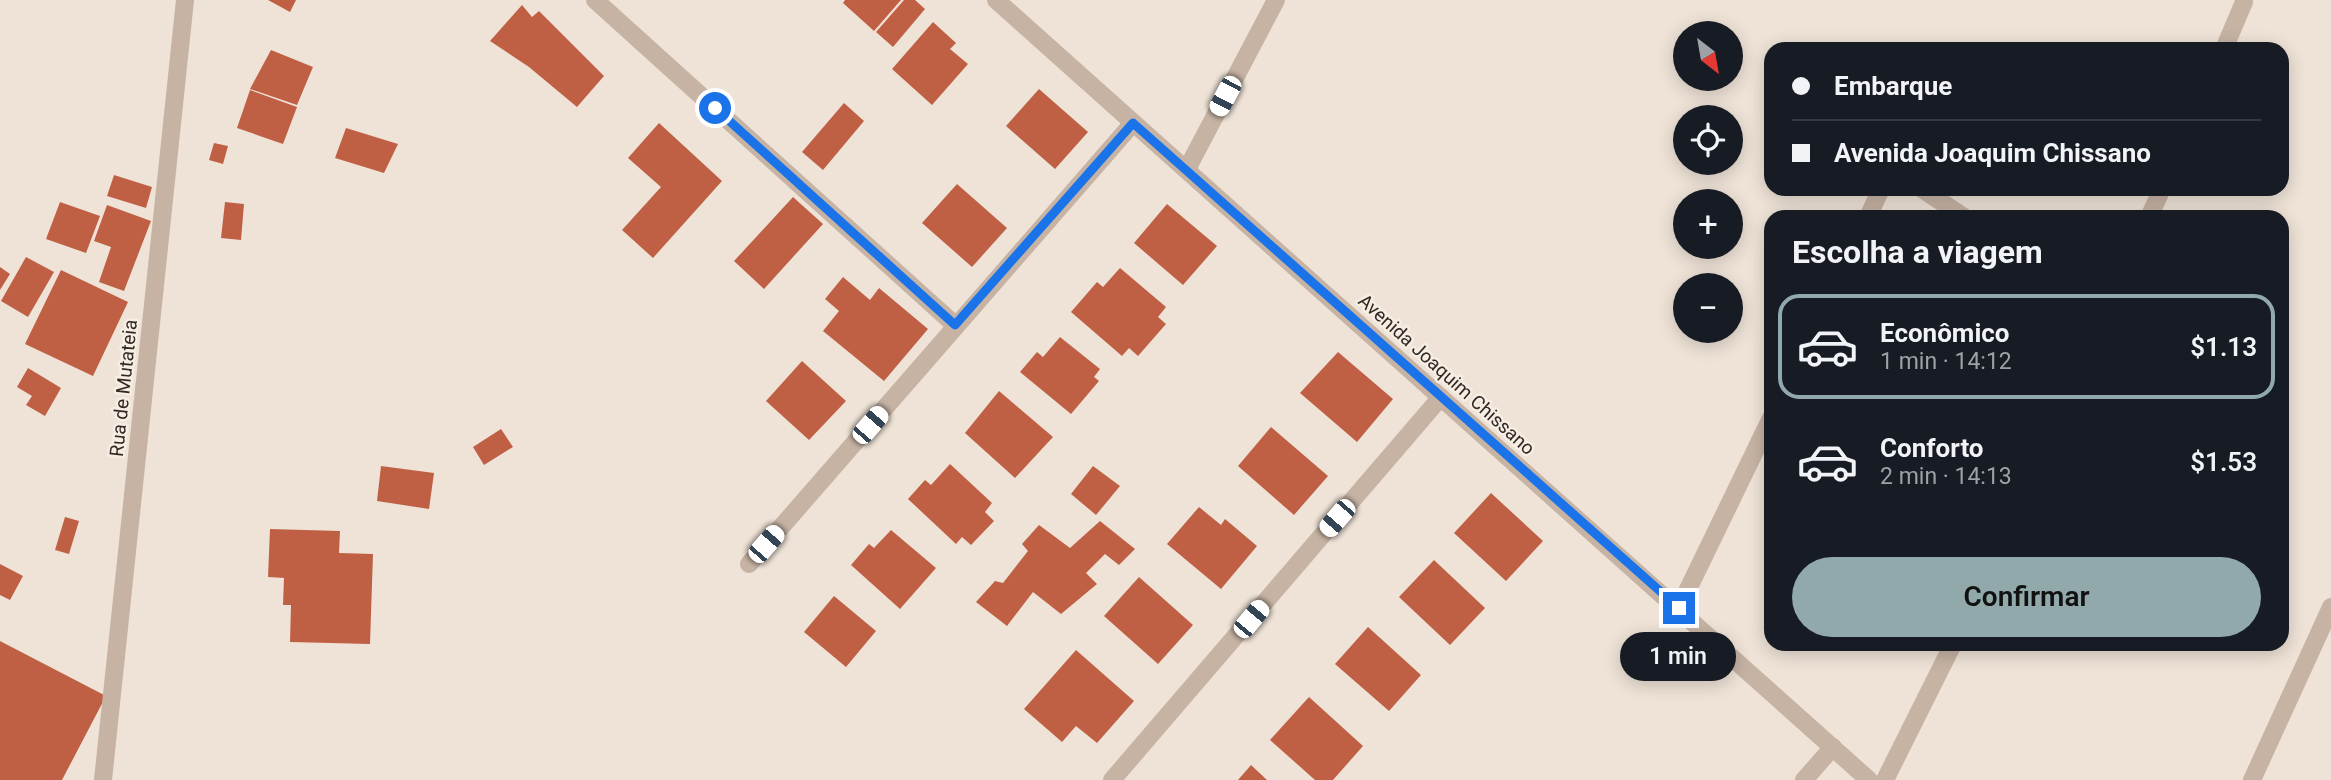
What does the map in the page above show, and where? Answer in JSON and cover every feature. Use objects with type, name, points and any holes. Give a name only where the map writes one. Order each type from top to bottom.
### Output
[{"type":"street","name":"Rua de Mutateia","points":[[103,780],[185,0]]},
{"type":"street","points":[[595,0],[955,325]]},
{"type":"street","name":"Avenida Joaquim Chissano","points":[[996,0],[1869,780]]},
{"type":"street","points":[[1187,169],[1276,0]]},
{"type":"street","points":[[2227,42],[2244,2]]},
{"type":"street","points":[[749,564],[1133,123]]},
{"type":"street","points":[[1932,196],[1954,210]]},
{"type":"street","points":[[1112,780],[1441,397]]},
{"type":"street","points":[[1679,608],[1764,432]]},
{"type":"street","points":[[2252,780],[2331,607]]},
{"type":"street","points":[[1885,780],[1950,651]]},
{"type":"street","points":[[1804,780],[1833,747]]},
{"type":"building","points":[[268,0],[296,0],[290,12]]},
{"type":"building","points":[[845,0],[901,0],[874,31],[843,3]]},
{"type":"building","points":[[904,0],[915,0],[925,9],[893,47],[876,32]]},
{"type":"building","points":[[522,5],[532,17],[539,11],[604,76],[577,107],[529,67],[490,41]]},
{"type":"building","points":[[933,22],[956,43],[950,49],[968,64],[932,105],[892,69]]},
{"type":"building","points":[[271,50],[313,67],[297,105],[250,89]]},
{"type":"building","points":[[1039,89],[1088,132],[1055,169],[1006,126]]},
{"type":"building","points":[[250,90],[297,107],[283,144],[237,128]]},
{"type":"building","points":[[844,103],[864,121],[823,170],[802,152]]},
{"type":"building","points":[[659,123],[722,181],[653,258],[622,230],[661,187],[628,158]]},
{"type":"building","points":[[346,128],[398,144],[384,173],[335,158]]},
{"type":"building","points":[[214,143],[228,146],[223,164],[209,160]]},
{"type":"building","points":[[114,175],[152,187],[146,208],[107,196]]},
{"type":"building","points":[[957,184],[1007,228],[972,267],[922,223]]},
{"type":"building","points":[[793,197],[823,224],[764,289],[734,261]]},
{"type":"building","points":[[60,202],[100,216],[86,253],[46,239]]},
{"type":"building","points":[[225,202],[244,204],[241,240],[221,238]]},
{"type":"building","points":[[1167,204],[1217,246],[1183,285],[1134,243]]},
{"type":"building","points":[[107,205],[151,221],[124,291],[99,282],[111,247],[94,241]]},
{"type":"building","points":[[26,257],[54,272],[28,317],[1,301]]},
{"type":"building","points":[[0,267],[10,274],[0,290]]},
{"type":"building","points":[[1120,268],[1166,307],[1158,317],[1166,324],[1138,356],[1129,348],[1122,356],[1071,312],[1097,282],[1103,287]]},
{"type":"building","points":[[61,270],[128,302],[93,376],[25,344]]},
{"type":"building","points":[[843,277],[870,300],[879,288],[928,329],[884,381],[823,331],[839,311],[825,299]]},
{"type":"building","points":[[1060,337],[1100,369],[1094,377],[1099,381],[1071,414],[1020,372],[1037,352],[1043,357]]},
{"type":"building","points":[[1338,352],[1393,399],[1357,442],[1300,393]]},
{"type":"building","points":[[802,361],[846,401],[809,440],[766,401]]},
{"type":"building","points":[[28,368],[61,388],[45,416],[26,405],[32,396],[17,387]]},
{"type":"building","points":[[999,391],[1053,437],[1015,478],[965,433]]},
{"type":"building","points":[[1271,427],[1328,476],[1294,515],[1238,466]]},
{"type":"building","points":[[501,429],[513,447],[484,465],[473,447]]},
{"type":"building","points":[[950,464],[992,503],[985,512],[994,521],[971,545],[962,537],[956,544],[908,499],[925,480],[931,485]]},
{"type":"building","points":[[381,466],[434,473],[429,509],[377,501]]},
{"type":"building","points":[[1093,466],[1120,486],[1096,515],[1071,494]]},
{"type":"building","points":[[1491,493],[1543,541],[1506,581],[1454,533]]},
{"type":"building","points":[[1199,507],[1221,525],[1225,519],[1257,546],[1221,589],[1167,544]]},
{"type":"building","points":[[65,517],[79,521],[69,554],[55,550]]},
{"type":"building","points":[[1100,521],[1135,549],[1119,565],[1105,554],[1086,573],[1097,584],[1061,614],[1033,592],[1007,626],[976,602],[995,581],[1003,583],[1028,551],[1022,544],[1039,525],[1070,548]]},
{"type":"building","points":[[270,529],[340,531],[339,553],[373,554],[370,644],[290,642],[291,605],[283,605],[284,578],[268,577]]},
{"type":"building","points":[[891,530],[936,568],[900,609],[851,565],[869,544],[874,548]]},
{"type":"building","points":[[1434,560],[1485,608],[1450,645],[1399,597]]},
{"type":"building","points":[[0,564],[23,576],[10,600],[0,595]]},
{"type":"building","points":[[1139,577],[1193,625],[1158,664],[1104,616]]},
{"type":"building","points":[[834,596],[876,631],[846,667],[804,632]]},
{"type":"building","points":[[1368,627],[1421,675],[1389,711],[1335,664]]},
{"type":"building","points":[[0,641],[106,696],[62,780],[0,780]]},
{"type":"building","points":[[1076,650],[1134,701],[1097,743],[1076,726],[1062,742],[1024,709]]},
{"type":"building","points":[[1309,697],[1363,746],[1333,780],[1315,780],[1270,740]]},
{"type":"building","points":[[1251,765],[1267,780],[1238,780]]},
{"type":"route","points":[[715,108],[955,325],[1133,123],[1679,608]]}]
